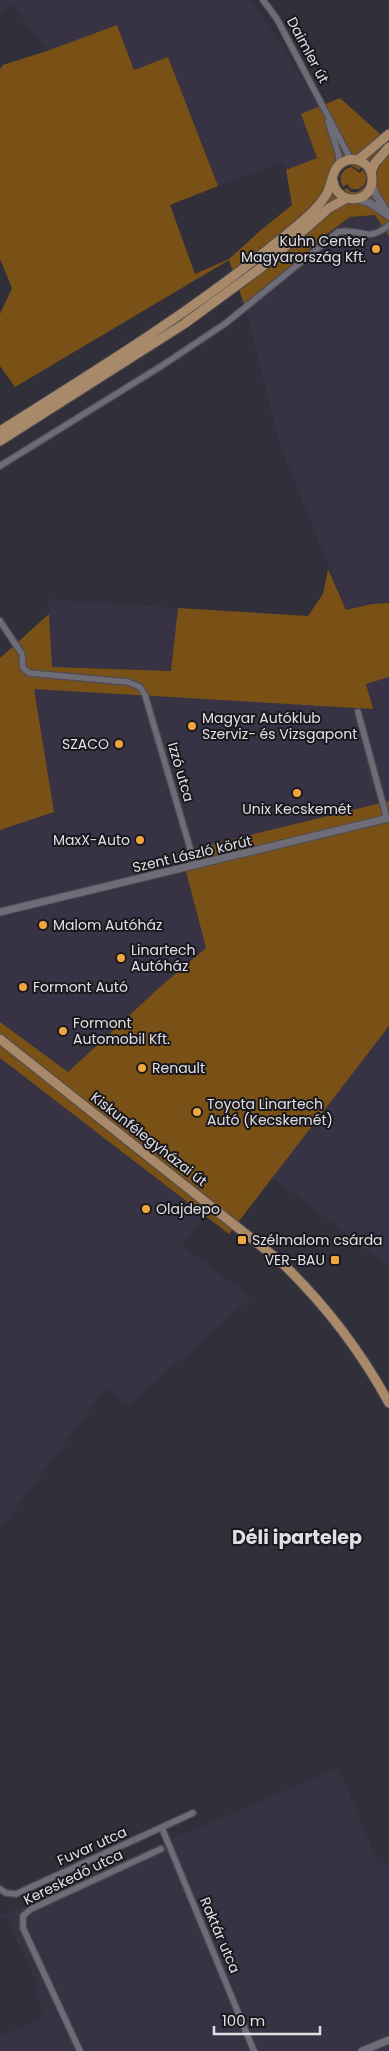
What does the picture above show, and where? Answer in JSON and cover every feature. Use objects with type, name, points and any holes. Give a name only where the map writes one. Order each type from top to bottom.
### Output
[{"type":"main road","points":[[0,431],[179,317],[215,291],[307,216],[326,194],[338,166],[354,160],[389,134]]},
{"type":"main road","points":[[371,172],[389,147]]},
{"type":"main road","points":[[0,441],[184,324],[262,266],[330,208],[366,193],[372,184],[371,172],[367,166],[354,160]]},
{"type":"main road","points":[[333,181],[336,190],[352,198]]},
{"type":"main road","name":"Kiskunfélegyházai út","points":[[0,1039],[280,1261],[346,1334],[367,1364],[389,1403]]},
{"type":"street","name":"Daimler út","points":[[263,0],[277,19],[327,114],[354,160]]},
{"type":"street","name":"Daimler út","points":[[327,114],[339,156],[338,166]]},
{"type":"street","points":[[372,184],[376,195],[389,215]]},
{"type":"street","points":[[352,198],[370,203],[389,215]]},
{"type":"street","points":[[0,466],[162,365],[226,322],[338,232],[347,231],[372,235],[389,226]]},
{"type":"street","name":"Izzó utca","points":[[0,621],[22,654],[23,668],[29,673],[128,682],[140,687],[145,695],[195,865]]},
{"type":"street","points":[[358,712],[388,819]]},
{"type":"street","name":"Szent László körút","points":[[0,912],[388,819]]},
{"type":"street","name":"Fuvar utca","points":[[0,1889],[6,1893],[16,1894],[193,1813]]},
{"type":"street","name":"Raktár utca","points":[[162,1828],[254,2051]]},
{"type":"street","name":"Kereskedő utca","points":[[80,2051],[23,1928],[23,1916],[31,1909],[160,1848]]},
{"type":"street","points":[[362,2051],[389,2040]]},
{"type":"shaded area","points":[[0,0],[250,0],[262,15],[320,107],[301,114],[317,158],[286,170],[282,162],[218,186],[168,57],[134,70],[117,25],[47,51],[12,4],[0,14]]},
{"type":"shaded area","points":[[117,25],[134,70],[168,57],[218,186],[170,205],[195,274],[229,259],[292,205],[286,170],[317,158],[301,114],[340,98],[389,142],[389,236],[375,215],[350,217],[327,234],[245,307],[229,260],[15,387],[0,366],[0,314],[12,288],[0,259],[0,69],[3,65]],"holes":[[[350,165],[359,170],[362,167],[367,173],[367,184],[358,192],[351,192],[347,188],[342,191],[338,183],[338,176],[342,170]]]},
{"type":"shaded area","points":[[351,167],[360,173],[363,170],[367,177],[365,184],[359,189],[351,189],[347,184],[343,187],[341,184],[341,175]]},
{"type":"shaded area","points":[[375,215],[389,236],[389,603],[372,604],[346,610],[278,440],[245,307],[327,234],[350,217]]},
{"type":"shaded area","points":[[328,569],[346,610],[372,604],[389,603],[389,677],[366,684],[373,709],[34,689],[54,812],[0,830],[0,658],[49,614],[52,667],[171,671],[178,608],[308,616],[323,594]]},
{"type":"shaded area","points":[[48,599],[178,608],[171,671],[51,667]]},
{"type":"shaded area","points":[[389,677],[389,801],[266,831],[206,948],[160,987],[68,1072],[0,1022],[0,830],[53,812],[33,688],[372,708],[366,684]]},
{"type":"shaded area","points":[[389,801],[389,1026],[229,1234],[0,1058],[0,1022],[68,1072],[160,987],[206,948],[181,852]]},
{"type":"shaded area","points":[[389,1026],[389,1267],[272,1177]]},
{"type":"shaded area","points":[[0,1058],[205,1216],[182,1246],[251,1298],[129,1405],[106,1388],[0,1529]]},
{"type":"shaded area","points":[[339,1768],[379,1866],[389,1862],[389,2051],[0,2051],[0,2037],[43,2017],[38,2006],[42,2004],[35,1990],[39,1988],[6,1917],[0,1920],[0,1917],[157,1845]]},
{"type":"place","name":"Kuhn Center Magyarország Kft.","points":[[376,249]]},
{"type":"place","name":"Magyar Autóklub Szerviz- és Vizsgapont","points":[[192,726]]},
{"type":"place","name":"SZACO","points":[[119,744]]},
{"type":"place","name":"Unix Kecskemét","points":[[297,793]]},
{"type":"place","name":"MaxX-Auto","points":[[140,840]]},
{"type":"place","name":"Malom Autóház","points":[[43,925]]},
{"type":"place","name":"Linartech Autóház","points":[[121,958]]},
{"type":"place","name":"Formont Autó","points":[[23,987]]},
{"type":"place","name":"Formont Automobil Kft.","points":[[63,1031]]},
{"type":"place","name":"Renault","points":[[142,1068]]},
{"type":"place","name":"Toyota Linartech Autó (Kecskemét)","points":[[197,1112]]},
{"type":"place","name":"Olajdepo","points":[[146,1209]]},
{"type":"place","name":"Szélmalom csárda","points":[[242,1240]]},
{"type":"place","name":"VER-BAU","points":[[335,1260]]},
{"type":"district","name":"Déli ipartelep","points":[[297,1537]]}]
